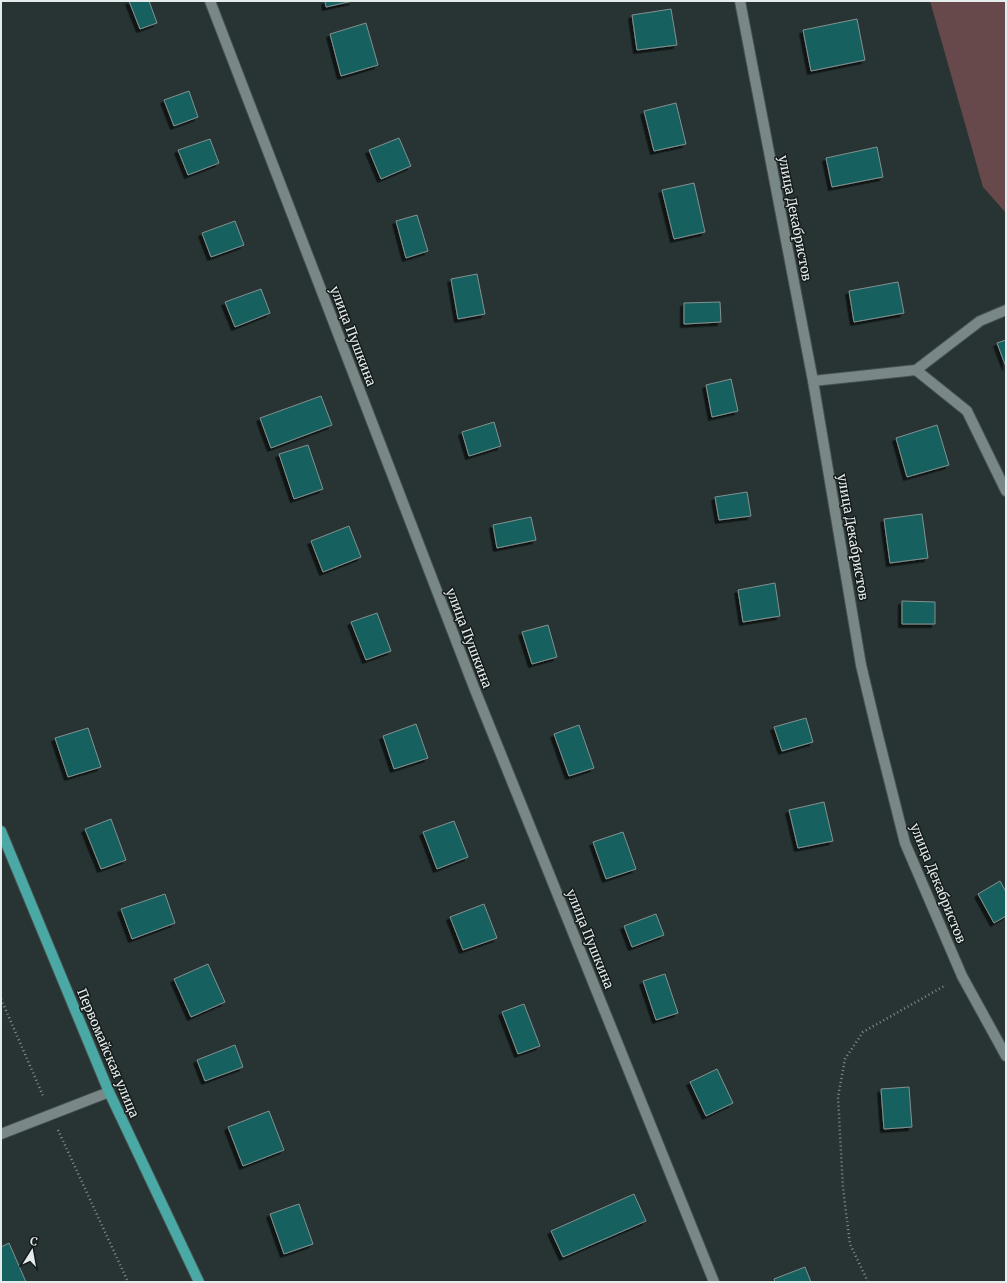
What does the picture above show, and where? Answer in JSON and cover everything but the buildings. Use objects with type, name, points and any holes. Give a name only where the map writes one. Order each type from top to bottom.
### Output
[{"type":"main road","name":"Первомайская улица","points":[[1,831],[109,1092],[199,1282]]},
{"type":"street","name":"улица Пушкина","points":[[210,1],[475,690],[714,1282]]},
{"type":"street","name":"улица Декабристов","points":[[740,1],[813,381],[861,665],[877,732],[906,844],[962,976],[1006,1056]]},
{"type":"street","points":[[813,381],[916,370],[980,321],[1006,310]]},
{"type":"street","points":[[916,370],[967,411],[1006,491]]},
{"type":"street","points":[[1,1134],[109,1092]]},
{"type":"path","points":[[868,1282],[850,1244],[843,1188],[838,1097],[844,1059],[863,1032],[962,976]]},
{"type":"path","points":[[1,999],[51,1114],[128,1282]]},
{"type":"shaded area","points":[[930,1],[1006,1],[1006,213],[983,187]]}]
